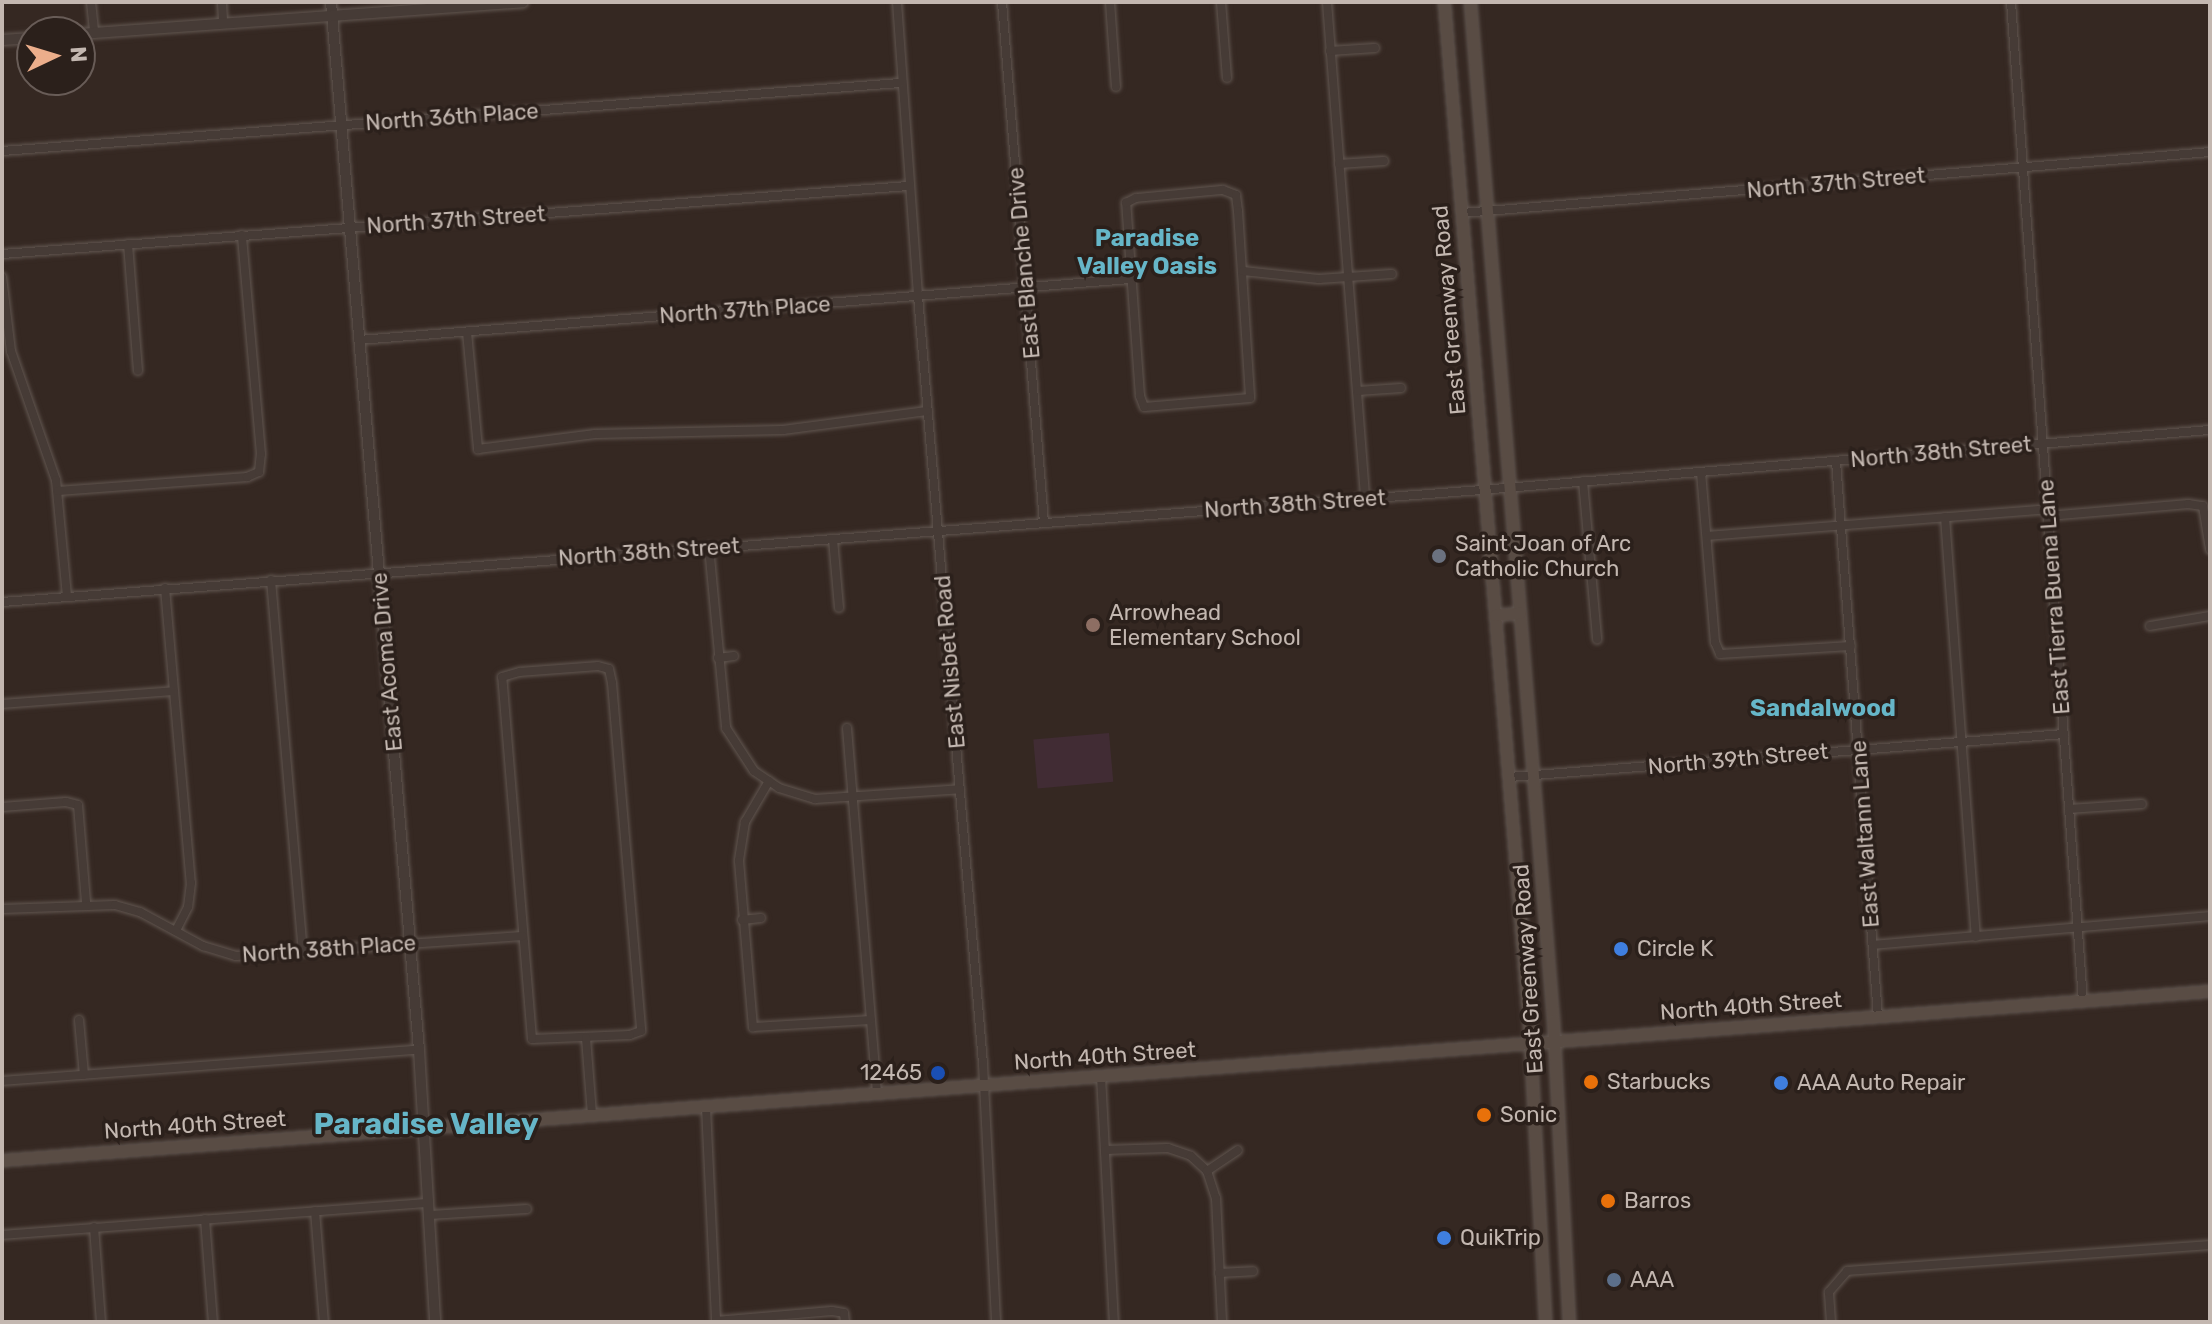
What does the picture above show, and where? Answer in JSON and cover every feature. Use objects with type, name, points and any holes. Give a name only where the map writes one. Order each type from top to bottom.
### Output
[{"type":"main road","name":"East Greenway Road","points":[[1444,2],[1531,1043],[1545,1322]]},
{"type":"main road","name":"East Greenway Road","points":[[1470,2],[1554,1041],[1569,1322]]},
{"type":"main road","points":[[1495,615],[1520,613]]},
{"type":"main road","name":"North 40th Street","points":[[2,1160],[2210,991]]},
{"type":"street","points":[[222,2],[223,23]]},
{"type":"street","name":"East Acoma Drive","points":[[331,2],[419,1050],[435,1322]]},
{"type":"street","points":[[96,33],[441,5],[523,2]]},
{"type":"street","name":"East Nisbet Road","points":[[897,2],[927,411],[984,1085],[996,1322]]},
{"type":"street","name":"East Blanche Drive","points":[[1002,2],[1044,523]]},
{"type":"street","points":[[1110,2],[1116,87]]},
{"type":"street","points":[[1221,2],[1227,78]]},
{"type":"street","points":[[1327,2],[1365,498]]},
{"type":"street","name":"East Tierra Buena Lane","points":[[2011,2],[2083,1001]]},
{"type":"street","points":[[1330,51],[1375,48]]},
{"type":"street","name":"North 36th Place","points":[[2,151],[901,83]]},
{"type":"street","name":"North 37th Street","points":[[1462,213],[2210,152]]},
{"type":"street","points":[[1339,164],[1384,161]]},
{"type":"street","name":"North 37th Street","points":[[2,254],[909,186]]},
{"type":"street","points":[[1223,190],[1236,195],[1250,398],[1144,407],[1140,396],[1131,279],[1126,203],[1136,198],[1223,190]]},
{"type":"street","points":[[58,491],[247,477],[259,472],[261,454],[242,235]]},
{"type":"street","points":[[128,244],[138,371]]},
{"type":"street","points":[[1243,271],[1319,279],[1392,274]]},
{"type":"street","points":[[2,277],[9,362],[50,457],[58,491],[67,596]]},
{"type":"street","name":"North 37th Place","points":[[359,340],[1131,279]]},
{"type":"street","points":[[467,332],[478,449],[595,434],[796,429],[927,411]]},
{"type":"street","points":[[1358,391],[1401,388]]},
{"type":"street","name":"North 38th Street","points":[[380,574],[2210,430]]},
{"type":"street","name":"East Waltann Lane","points":[[1836,461],[1878,1017]]},
{"type":"street","points":[[1701,472],[1715,642],[1720,654],[1851,646]]},
{"type":"street","points":[[1583,481],[1597,639]]},
{"type":"street","points":[[1707,536],[1945,517],[2188,504],[2203,506],[2210,549]]},
{"type":"street","points":[[1945,517],[1976,937]]},
{"type":"street","points":[[833,539],[839,608]]},
{"type":"street","points":[[709,547],[726,728],[754,771],[798,796],[852,798],[960,789]]},
{"type":"street","points":[[2,602],[380,574]]},
{"type":"street","points":[[271,580],[303,952]]},
{"type":"street","points":[[165,588],[191,883],[188,907],[176,931]]},
{"type":"street","points":[[2150,626],[2210,616]]},
{"type":"street","points":[[718,658],[734,656]]},
{"type":"street","points":[[598,666],[609,669],[641,1031],[586,1038],[532,1039],[522,936],[502,677],[520,672],[567,668],[598,666]]},
{"type":"street","points":[[2,704],[173,691]]},
{"type":"street","points":[[847,728],[877,1094]]},
{"type":"street","name":"North 39th Street","points":[[1509,777],[2064,734]]},
{"type":"street","points":[[769,781],[745,822],[738,876],[753,1027],[871,1020]]},
{"type":"street","points":[[2,807],[66,802],[78,805],[86,903]]},
{"type":"street","points":[[2069,809],[2142,804]]},
{"type":"street","name":"North 38th Place","points":[[2,909],[86,903],[130,908],[203,946],[236,956],[522,936]]},
{"type":"street","points":[[1873,945],[2210,916]]},
{"type":"street","points":[[742,920],[761,918]]},
{"type":"street","points":[[79,1020],[84,1075]]},
{"type":"street","points":[[586,1038],[592,1115]]},
{"type":"street","points":[[2,1081],[419,1050]]},
{"type":"street","points":[[1101,1076],[1114,1322]]},
{"type":"street","points":[[706,1107],[716,1321],[832,1311],[844,1317]]},
{"type":"street","points":[[1105,1150],[1168,1148],[1191,1156],[1207,1171],[1216,1198],[1222,1322]]},
{"type":"street","points":[[1207,1171],[1238,1150]]},
{"type":"street","points":[[2,1235],[315,1211],[527,1209]]},
{"type":"street","points":[[315,1211],[324,1322]]},
{"type":"street","points":[[205,1219],[213,1322]]},
{"type":"street","points":[[94,1227],[101,1322]]},
{"type":"street","points":[[1831,1322],[1829,1292],[1847,1271],[2210,1245]]},
{"type":"street","points":[[1219,1273],[1253,1271]]},
{"type":"shaded area","points":[[1109,733],[1113,782],[1038,788],[1033,740]]},
{"type":"place","name":"Saint Joan of Arc Catholic Church","points":[[1439,556]]},
{"type":"place","name":"Arrowhead Elementary School","points":[[1093,625]]},
{"type":"place","name":"Circle K","points":[[1621,949]]},
{"type":"place","name":"12465","points":[[938,1073]]},
{"type":"place","name":"Starbucks","points":[[1591,1082]]},
{"type":"place","name":"AAA Auto Repair","points":[[1781,1083]]},
{"type":"place","name":"Sonic","points":[[1484,1115]]},
{"type":"place","name":"Barros","points":[[1608,1201]]},
{"type":"place","name":"QuikTrip","points":[[1444,1238]]},
{"type":"place","name":"AAA","points":[[1614,1280]]},
{"type":"district","name":"Paradise Valley Oasis","points":[[1147,253]]},
{"type":"district","name":"Sandalwood","points":[[1823,709]]},
{"type":"district","name":"Paradise Valley","points":[[426,1124]]}]
